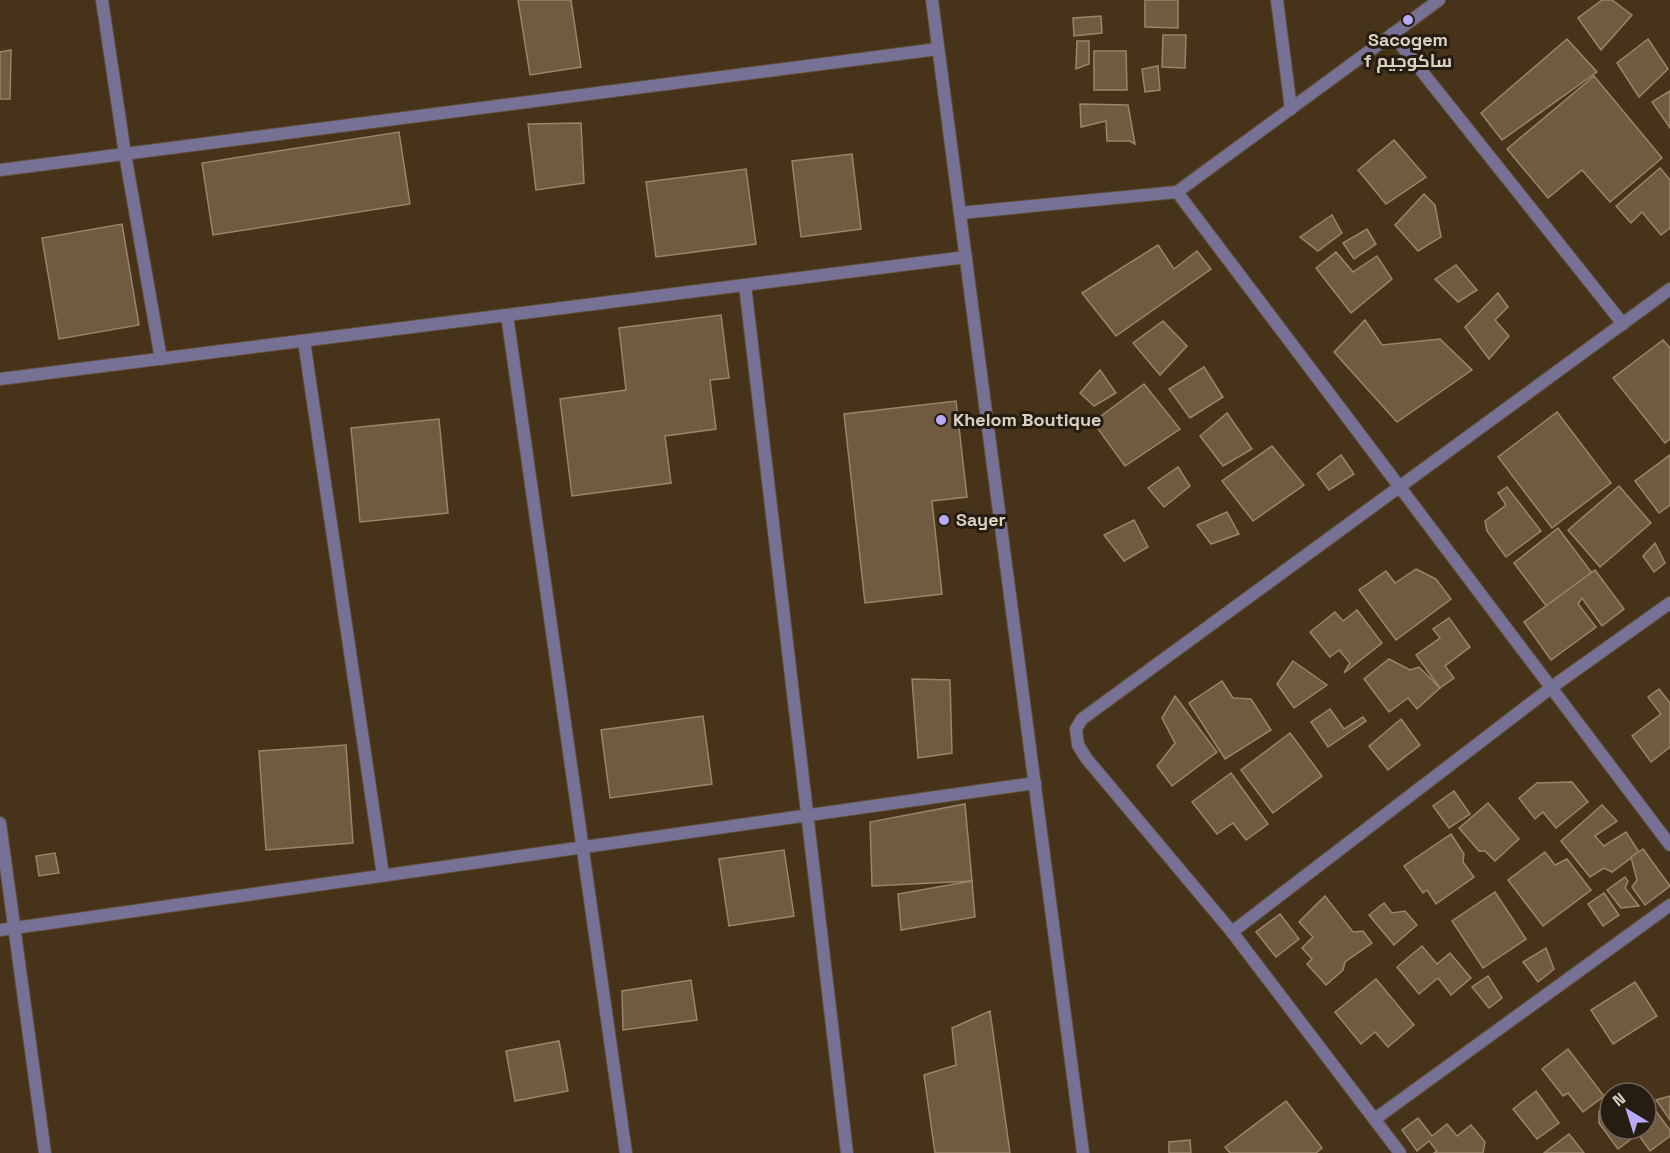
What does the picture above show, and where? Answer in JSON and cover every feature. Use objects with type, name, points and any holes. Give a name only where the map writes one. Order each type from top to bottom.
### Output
[{"type":"street","points":[[102,0],[125,154],[160,359]]},
{"type":"street","points":[[932,0],[1083,1153]]},
{"type":"street","points":[[1277,0],[1291,108]]},
{"type":"street","points":[[960,213],[1177,192],[1439,0]]},
{"type":"street","points":[[1392,34],[1623,324]]},
{"type":"street","points":[[0,170],[938,49]]},
{"type":"street","points":[[1177,192],[1670,845]]},
{"type":"street","points":[[0,379],[966,257]]},
{"type":"street","points":[[745,285],[847,1153]]},
{"type":"street","points":[[1400,1153],[1232,932],[1086,758],[1078,745],[1076,729],[1082,719],[1670,290]]},
{"type":"street","points":[[507,315],[626,1153]]},
{"type":"street","points":[[304,341],[383,875]]},
{"type":"street","points":[[1232,932],[1552,687],[1670,603]]},
{"type":"street","points":[[0,930],[1035,783]]},
{"type":"street","points":[[0,823],[45,1153]]},
{"type":"street","points":[[1375,1119],[1670,905]]},
{"type":"building","points":[[518,0],[571,0],[581,67],[530,75]]},
{"type":"building","points":[[1145,0],[1178,0],[1178,28],[1145,27]]},
{"type":"building","points":[[1602,0],[1612,0],[1632,15],[1601,50],[1578,18]]},
{"type":"building","points":[[1101,16],[1102,33],[1074,36],[1073,18]]},
{"type":"building","points":[[1163,35],[1186,35],[1185,68],[1162,67]]},
{"type":"building","points":[[1567,39],[1597,72],[1502,140],[1481,113]]},
{"type":"building","points":[[1648,39],[1668,69],[1639,97],[1617,63]]},
{"type":"building","points":[[1077,41],[1089,41],[1089,64],[1076,69]]},
{"type":"building","points":[[11,50],[10,99],[0,99],[0,52]]},
{"type":"building","points":[[1094,51],[1126,51],[1127,90],[1094,90]]},
{"type":"building","points":[[1158,66],[1160,90],[1145,92],[1142,69]]},
{"type":"building","points":[[1594,76],[1662,158],[1610,202],[1582,170],[1548,198],[1507,149]]},
{"type":"building","points":[[1670,91],[1670,128],[1652,102]]},
{"type":"building","points":[[1080,104],[1128,105],[1135,144],[1130,141],[1107,141],[1106,121],[1081,127]]},
{"type":"building","points":[[581,123],[584,183],[536,190],[528,124]]},
{"type":"building","points":[[399,132],[410,204],[213,235],[202,163]]},
{"type":"building","points":[[1394,140],[1426,177],[1386,204],[1358,170]]},
{"type":"building","points":[[852,154],[861,229],[801,237],[792,161]]},
{"type":"building","points":[[1660,168],[1670,180],[1670,228],[1661,235],[1642,212],[1631,223],[1616,206]]},
{"type":"building","points":[[746,169],[756,244],[656,257],[646,182]]},
{"type":"building","points":[[1424,194],[1435,205],[1441,237],[1418,251],[1395,225]]},
{"type":"building","points":[[1332,215],[1342,233],[1318,251],[1300,237]]},
{"type":"building","points":[[122,224],[139,325],[59,339],[42,238]]},
{"type":"building","points":[[1367,229],[1376,244],[1354,259],[1343,243]]},
{"type":"building","points":[[1158,245],[1174,269],[1197,251],[1211,269],[1116,336],[1082,293]]},
{"type":"building","points":[[1336,252],[1353,272],[1377,256],[1392,279],[1351,313],[1316,268]]},
{"type":"building","points":[[1456,265],[1477,290],[1458,302],[1435,279]]},
{"type":"building","points":[[1498,293],[1508,307],[1495,320],[1509,336],[1489,359],[1465,327]]},
{"type":"building","points":[[721,315],[729,378],[710,380],[716,429],[665,436],[671,483],[572,496],[560,399],[626,390],[619,328]]},
{"type":"building","points":[[1365,320],[1382,345],[1440,339],[1472,370],[1397,422],[1334,352]]},
{"type":"building","points":[[1163,321],[1187,346],[1160,375],[1133,343]]},
{"type":"building","points":[[1663,340],[1670,348],[1670,439],[1665,443],[1613,378]]},
{"type":"building","points":[[1204,367],[1223,397],[1190,418],[1169,389]]},
{"type":"building","points":[[1100,370],[1116,393],[1094,406],[1080,393]]},
{"type":"building","points":[[1144,384],[1180,429],[1125,466],[1093,422]]},
{"type":"building","points":[[956,401],[967,497],[932,501],[942,594],[865,603],[844,414]]},
{"type":"building","points":[[1557,412],[1611,483],[1552,528],[1498,457]]},
{"type":"building","points":[[1227,413],[1252,449],[1223,466],[1200,436]]},
{"type":"building","points":[[439,419],[448,513],[360,522],[351,428]]},
{"type":"building","points":[[1272,446],[1304,485],[1253,521],[1222,481]]},
{"type":"building","points":[[1341,455],[1354,474],[1329,490],[1317,474]]},
{"type":"building","points":[[1670,455],[1670,505],[1659,513],[1635,481]]},
{"type":"building","points":[[1178,467],[1190,486],[1164,507],[1148,488]]},
{"type":"building","points":[[1619,486],[1651,523],[1600,567],[1568,530]]},
{"type":"building","points":[[1507,487],[1541,531],[1506,557],[1487,531],[1485,521],[1506,505],[1498,493]]},
{"type":"building","points":[[1227,512],[1239,534],[1211,544],[1197,525]]},
{"type":"building","points":[[1134,520],[1148,547],[1124,561],[1104,535]]},
{"type":"building","points":[[1558,528],[1592,573],[1547,607],[1514,563]]},
{"type":"building","points":[[1655,543],[1665,563],[1654,572],[1643,556]]},
{"type":"building","points":[[1416,569],[1436,579],[1451,599],[1396,640],[1359,590],[1386,571],[1395,583]]},
{"type":"building","points":[[1595,570],[1624,609],[1602,626],[1582,598],[1578,604],[1596,627],[1551,660],[1524,622]]},
{"type":"building","points":[[1357,610],[1382,643],[1344,673],[1350,663],[1339,650],[1330,657],[1310,632],[1335,612],[1343,621]]},
{"type":"building","points":[[1449,618],[1470,647],[1445,666],[1454,678],[1440,688],[1416,655],[1440,638],[1433,629]]},
{"type":"building","points":[[1389,659],[1410,670],[1419,667],[1440,688],[1417,709],[1408,698],[1389,712],[1364,679]]},
{"type":"building","points":[[1293,661],[1327,685],[1294,708],[1277,684]]},
{"type":"building","points":[[912,679],[950,680],[952,753],[918,758]]},
{"type":"building","points":[[1222,681],[1233,698],[1251,699],[1271,730],[1225,759],[1189,703]]},
{"type":"building","points":[[1659,689],[1670,703],[1670,747],[1651,762],[1632,736],[1661,714],[1648,697]]},
{"type":"building","points":[[1175,696],[1217,752],[1172,786],[1157,766],[1175,743],[1162,718]]},
{"type":"building","points":[[1330,709],[1344,729],[1363,717],[1366,721],[1328,747],[1311,722]]},
{"type":"building","points":[[703,716],[712,784],[610,798],[601,730]]},
{"type":"building","points":[[1401,719],[1420,745],[1388,770],[1369,746]]},
{"type":"building","points":[[1290,733],[1322,776],[1273,813],[1241,770]]},
{"type":"building","points":[[346,745],[353,843],[266,850],[259,751]]},
{"type":"building","points":[[1231,773],[1268,824],[1246,840],[1233,823],[1217,834],[1192,802]]},
{"type":"building","points":[[1572,782],[1588,802],[1556,828],[1543,812],[1535,819],[1519,798],[1537,783]]},
{"type":"building","points":[[1454,791],[1470,814],[1449,828],[1433,806]]},
{"type":"building","points":[[1488,803],[1519,839],[1495,861],[1485,851],[1479,851],[1459,828]]},
{"type":"building","points":[[965,804],[972,881],[872,886],[870,822]]},
{"type":"building","points":[[1602,805],[1617,821],[1595,836],[1604,846],[1626,832],[1639,852],[1612,872],[1604,868],[1590,877],[1561,841]]},
{"type":"building","points":[[1451,834],[1464,854],[1463,862],[1474,877],[1436,904],[1427,890],[1423,893],[1404,866]]},
{"type":"building","points":[[1643,849],[1670,886],[1645,905],[1632,887],[1637,880],[1631,857]]},
{"type":"building","points":[[784,850],[794,916],[729,926],[719,859]]},
{"type":"building","points":[[1545,852],[1555,865],[1567,859],[1591,890],[1543,926],[1508,880]]},
{"type":"building","points":[[55,853],[59,873],[39,876],[36,856]]},
{"type":"building","points":[[1625,877],[1628,881],[1625,888],[1639,906],[1621,908],[1607,890]]},
{"type":"building","points":[[972,881],[975,917],[901,930],[898,894]]},
{"type":"building","points":[[1495,892],[1526,939],[1483,968],[1452,921]]},
{"type":"building","points":[[1604,893],[1619,915],[1603,926],[1588,904]]},
{"type":"building","points":[[1325,896],[1353,932],[1363,931],[1372,943],[1345,962],[1343,970],[1326,985],[1307,964],[1312,959],[1302,948],[1313,937],[1299,922]]},
{"type":"building","points":[[1384,903],[1392,913],[1405,911],[1417,925],[1394,945],[1369,915]]},
{"type":"building","points":[[1280,914],[1299,939],[1276,957],[1256,932]]},
{"type":"building","points":[[1422,946],[1437,964],[1450,953],[1471,978],[1451,995],[1438,978],[1419,994],[1397,967]]},
{"type":"building","points":[[1546,948],[1554,969],[1538,982],[1523,962]]},
{"type":"building","points":[[1488,976],[1502,998],[1489,1008],[1472,987]]},
{"type":"building","points":[[1376,979],[1414,1025],[1388,1047],[1375,1032],[1361,1044],[1335,1012]]},
{"type":"building","points":[[691,980],[697,1020],[623,1030],[622,991]]},
{"type":"building","points":[[1635,982],[1657,1016],[1613,1044],[1591,1010]]},
{"type":"building","points":[[990,1011],[1010,1153],[935,1153],[924,1075],[956,1065],[952,1028]]},
{"type":"building","points":[[559,1041],[568,1091],[515,1101],[506,1051]]},
{"type":"building","points":[[1568,1049],[1598,1088],[1598,1101],[1583,1112],[1568,1093],[1563,1096],[1542,1069]]},
{"type":"building","points":[[1536,1091],[1559,1123],[1537,1139],[1513,1109]]},
{"type":"building","points":[[1670,1096],[1670,1120],[1658,1103],[1658,1099]]},
{"type":"building","points":[[1286,1101],[1322,1148],[1316,1153],[1230,1153],[1225,1147]]},
{"type":"building","points":[[1658,1114],[1670,1130],[1670,1136],[1650,1151],[1643,1141],[1658,1141]]},
{"type":"building","points":[[1418,1118],[1432,1136],[1447,1124],[1457,1136],[1471,1125],[1485,1142],[1483,1153],[1434,1153],[1437,1151],[1429,1141],[1417,1151],[1402,1130]]},
{"type":"building","points":[[1569,1134],[1584,1153],[1544,1153]]},
{"type":"building","points":[[1190,1140],[1191,1153],[1169,1153],[1169,1142]]},
{"type":"building","points":[[1612,1141],[1629,1141],[1618,1149]]},
{"type":"place","name":"Sacogem f ساكوجيم","points":[[1408,20]]},
{"type":"place","name":"Khelom Boutique","points":[[941,420]]},
{"type":"place","name":"Sayer","points":[[944,520]]}]
